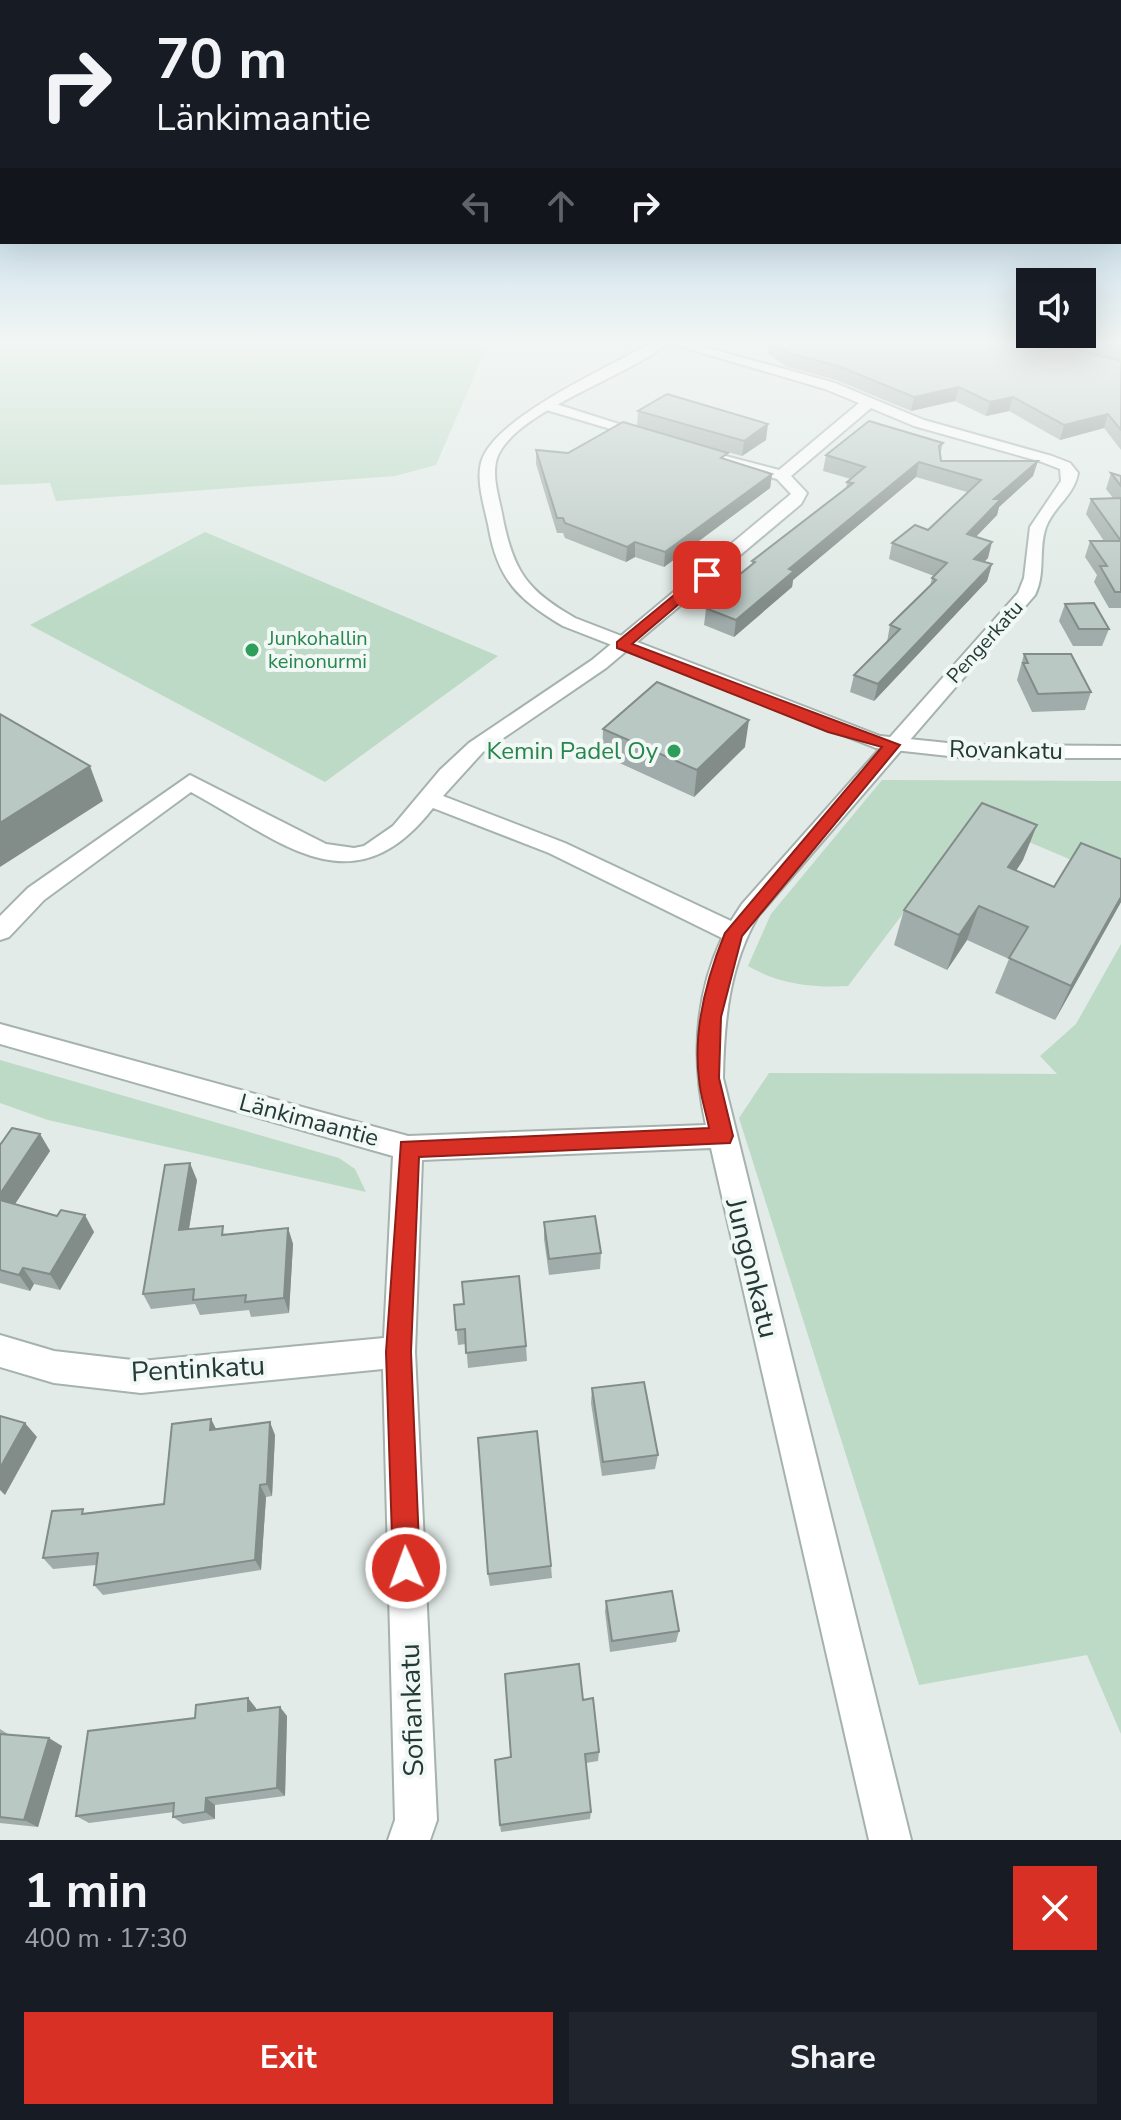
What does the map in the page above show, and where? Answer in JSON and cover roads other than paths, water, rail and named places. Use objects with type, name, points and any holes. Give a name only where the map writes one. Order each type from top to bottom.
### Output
[{"type":"street","name":"Rovankatu","points":[[514,428],[490,458],[487,475],[489,497],[501,551],[512,578],[543,607],[622,645],[834,729],[892,745],[998,752],[1121,752]]},
{"type":"street","points":[[622,428],[659,439]]},
{"type":"street","points":[[782,476],[839,428]]},
{"type":"street","name":"Pengerkatu","points":[[892,745],[1026,595],[1034,573],[1037,529],[1066,491],[1070,477],[1065,466],[1047,459],[936,428]]},
{"type":"street","points":[[0,931],[36,894],[190,782],[323,853],[342,857],[385,846],[398,836],[459,762],[490,736],[622,645],[795,501],[799,493],[782,476],[684,446]]},
{"type":"street","name":"Jungonkatu","points":[[890,1840],[709,1078],[711,1017],[724,957],[734,933],[892,745]]},
{"type":"street","points":[[428,798],[557,848],[734,933]]},
{"type":"street","name":"Länkimaantie","points":[[0,1034],[408,1148],[722,1136]]},
{"type":"street","name":"Sofiankatu","points":[[408,1148],[399,1352],[416,1820],[409,1840]]},
{"type":"street","name":"Pentinkatu","points":[[0,1351],[54,1367],[141,1377],[399,1352]]},
{"type":"place","name":"Junkohallin keinonurmi","points":[[252,650]]},
{"type":"place","name":"Kemin Padel Oy","points":[[674,751]]}]
